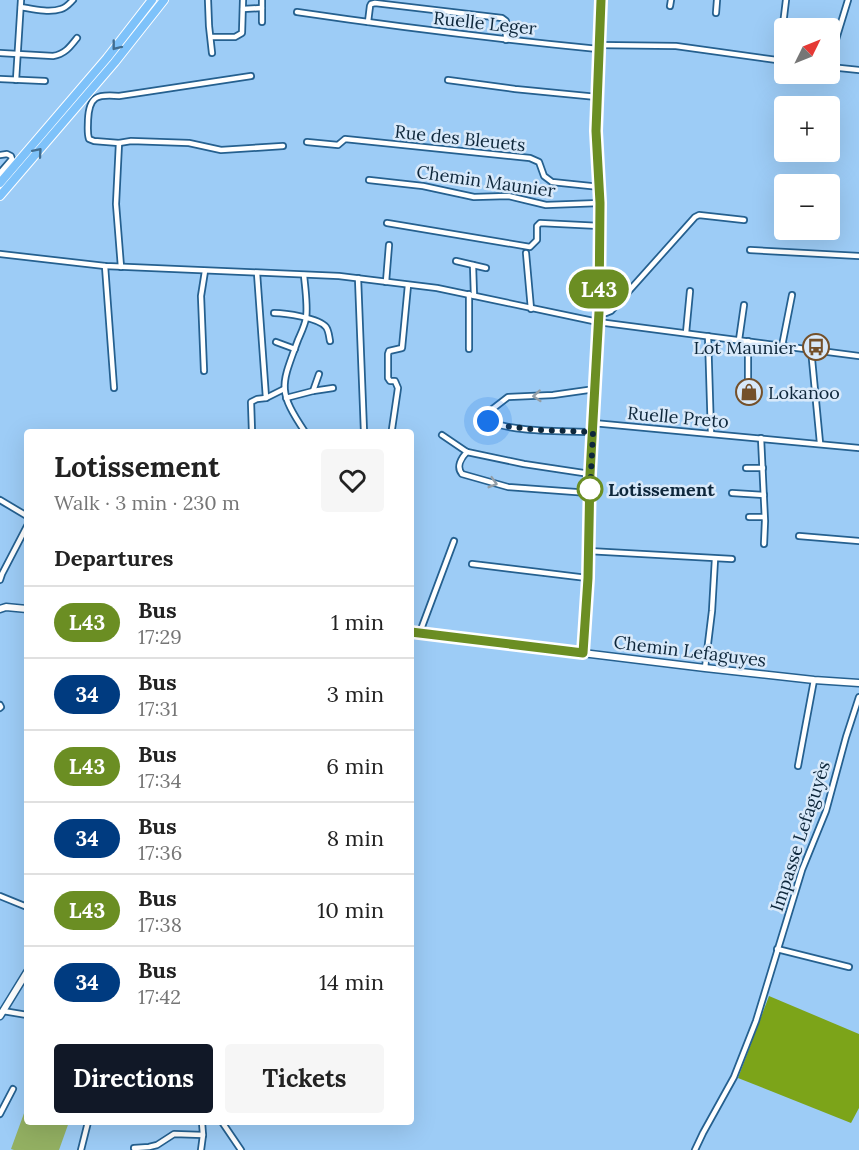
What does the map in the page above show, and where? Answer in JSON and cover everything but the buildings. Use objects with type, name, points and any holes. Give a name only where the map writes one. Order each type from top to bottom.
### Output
[{"type":"highway","points":[[0,183],[107,58],[152,0]]},
{"type":"highway","points":[[0,196],[115,62],[164,0]]},
{"type":"main road","points":[[1,606],[24,609]]},
{"type":"main road","name":"Chemin Lefaguyes","points":[[414,632],[705,668],[859,683]]},
{"type":"main road","points":[[2,1014],[24,977]]},
{"type":"street","points":[[16,80],[21,0]]},
{"type":"street","points":[[21,7],[41,11],[60,10],[73,0]]},
{"type":"street","points":[[208,0],[212,52]]},
{"type":"street","points":[[211,37],[240,35],[243,28],[243,0]]},
{"type":"street","points":[[262,0],[262,22]]},
{"type":"street","points":[[583,653],[599,312],[600,187],[596,131],[601,0]]},
{"type":"street","points":[[670,6],[671,0]]},
{"type":"street","points":[[716,13],[717,0]]},
{"type":"street","points":[[784,18],[786,0]]},
{"type":"street","points":[[840,26],[848,0]]},
{"type":"street","points":[[368,22],[370,6],[375,3],[502,18],[506,21],[506,39]]},
{"type":"street","points":[[243,9],[261,8]]},
{"type":"street","name":"Ruelle Leger","points":[[297,12],[506,39],[598,47],[676,46],[774,60]]},
{"type":"street","points":[[0,52],[60,55],[77,38]]},
{"type":"street","points":[[840,68],[859,70]]},
{"type":"street","points":[[251,76],[119,96],[100,96],[89,106],[87,135],[89,140],[94,141],[189,143],[221,150],[283,146]]},
{"type":"street","points":[[0,79],[45,81]]},
{"type":"street","points":[[448,80],[597,97]]},
{"type":"street","name":"Rue des Bleuets","points":[[307,142],[338,145],[345,139],[530,158],[538,162],[544,176],[552,182],[600,187]]},
{"type":"street","points":[[119,143],[116,204],[121,267]]},
{"type":"street","points":[[0,155],[7,154],[12,159],[0,173]]},
{"type":"street","name":"Chemin Maunier","points":[[369,180],[423,186],[474,197],[508,196],[546,205],[600,203]]},
{"type":"street","points":[[599,312],[611,311],[694,217],[699,215],[744,220]]},
{"type":"street","points":[[387,223],[530,247],[537,240],[537,226],[540,223],[600,226]]},
{"type":"street","points":[[386,282],[389,245]]},
{"type":"street","points":[[750,249],[859,256]]},
{"type":"street","points":[[526,253],[531,309]]},
{"type":"street","points":[[0,254],[105,266],[358,278],[472,295],[598,322],[859,356]]},
{"type":"street","points":[[456,261],[486,268]]},
{"type":"street","points":[[470,349],[473,265]]},
{"type":"street","points":[[105,266],[114,388]]},
{"type":"street","points":[[204,371],[201,296],[205,271]]},
{"type":"street","points":[[256,273],[266,398]]},
{"type":"street","points":[[303,429],[292,412],[284,389],[286,370],[306,318],[304,275]]},
{"type":"street","points":[[358,278],[364,429]]},
{"type":"street","points":[[392,429],[398,388],[396,381],[390,381],[388,378],[388,354],[389,351],[402,348],[408,285]]},
{"type":"street","points":[[686,333],[690,291]]},
{"type":"street","points":[[783,345],[792,295]]},
{"type":"street","points":[[739,340],[744,305]]},
{"type":"street","points":[[274,313],[306,318],[325,327],[330,341]]},
{"type":"street","points":[[708,336],[711,433]]},
{"type":"street","points":[[748,341],[748,393]]},
{"type":"street","points":[[276,342],[295,348]]},
{"type":"street","points":[[812,349],[820,443]]},
{"type":"street","points":[[313,391],[319,374]]},
{"type":"street","points":[[286,398],[333,388]]},
{"type":"street","points":[[252,429],[251,402],[284,389]]},
{"type":"street","points":[[593,432],[540,430],[492,423],[486,418],[486,414],[508,397],[553,395],[595,389]]},
{"type":"street","name":"Ruelle Preto","points":[[593,423],[859,447]]},
{"type":"street","points":[[442,435],[467,452],[590,474]]},
{"type":"street","points":[[761,438],[764,544]]},
{"type":"street","points":[[467,452],[459,466],[462,474],[508,487],[590,493]]},
{"type":"street","points":[[746,468],[763,468]]},
{"type":"street","points":[[732,493],[764,495]]},
{"type":"street","points":[[0,500],[24,514]]},
{"type":"street","points":[[748,517],[764,517]]},
{"type":"street","points":[[0,580],[24,532]]},
{"type":"street","points":[[799,536],[859,541]]},
{"type":"street","points":[[420,632],[454,541]]},
{"type":"street","points":[[588,551],[732,560]]},
{"type":"street","points":[[705,668],[715,559]]},
{"type":"street","points":[[472,564],[588,578]]},
{"type":"street","points":[[798,766],[814,680]]},
{"type":"street","name":"Impasse Lefaguyès","points":[[695,1150],[734,1077],[756,1021],[802,870],[826,811],[859,697]]},
{"type":"street","points":[[0,896],[24,906]]},
{"type":"street","points":[[777,949],[849,967]]},
{"type":"street","points":[[2,1014],[24,1015]]},
{"type":"street","points":[[0,1114],[13,1089]]},
{"type":"street","points":[[81,1150],[87,1125]]},
{"type":"street","points":[[201,1150],[202,1125]]},
{"type":"street","points":[[224,1125],[241,1150]]},
{"type":"street","points":[[134,1148],[157,1145],[174,1134],[203,1135]]},
{"type":"green space","points":[[769,996],[859,1034],[859,1108],[851,1123],[738,1078]]},
{"type":"green space","points":[[24,1113],[24,1125],[68,1125],[59,1150],[11,1149]]},
{"type":"bus line","name":"L43","points":[[414,632],[583,653],[599,312],[600,203],[596,131],[601,0]]},
{"type":"place","name":"Lot Maunier","points":[[816,347]]},
{"type":"place","name":"Lokanoo","points":[[749,392]]},
{"type":"place","name":"Lotissement","points":[[590,489]]},
{"type":"route","points":[[488,421],[504,426],[540,430],[593,432],[590,493],[590,489]]}]
